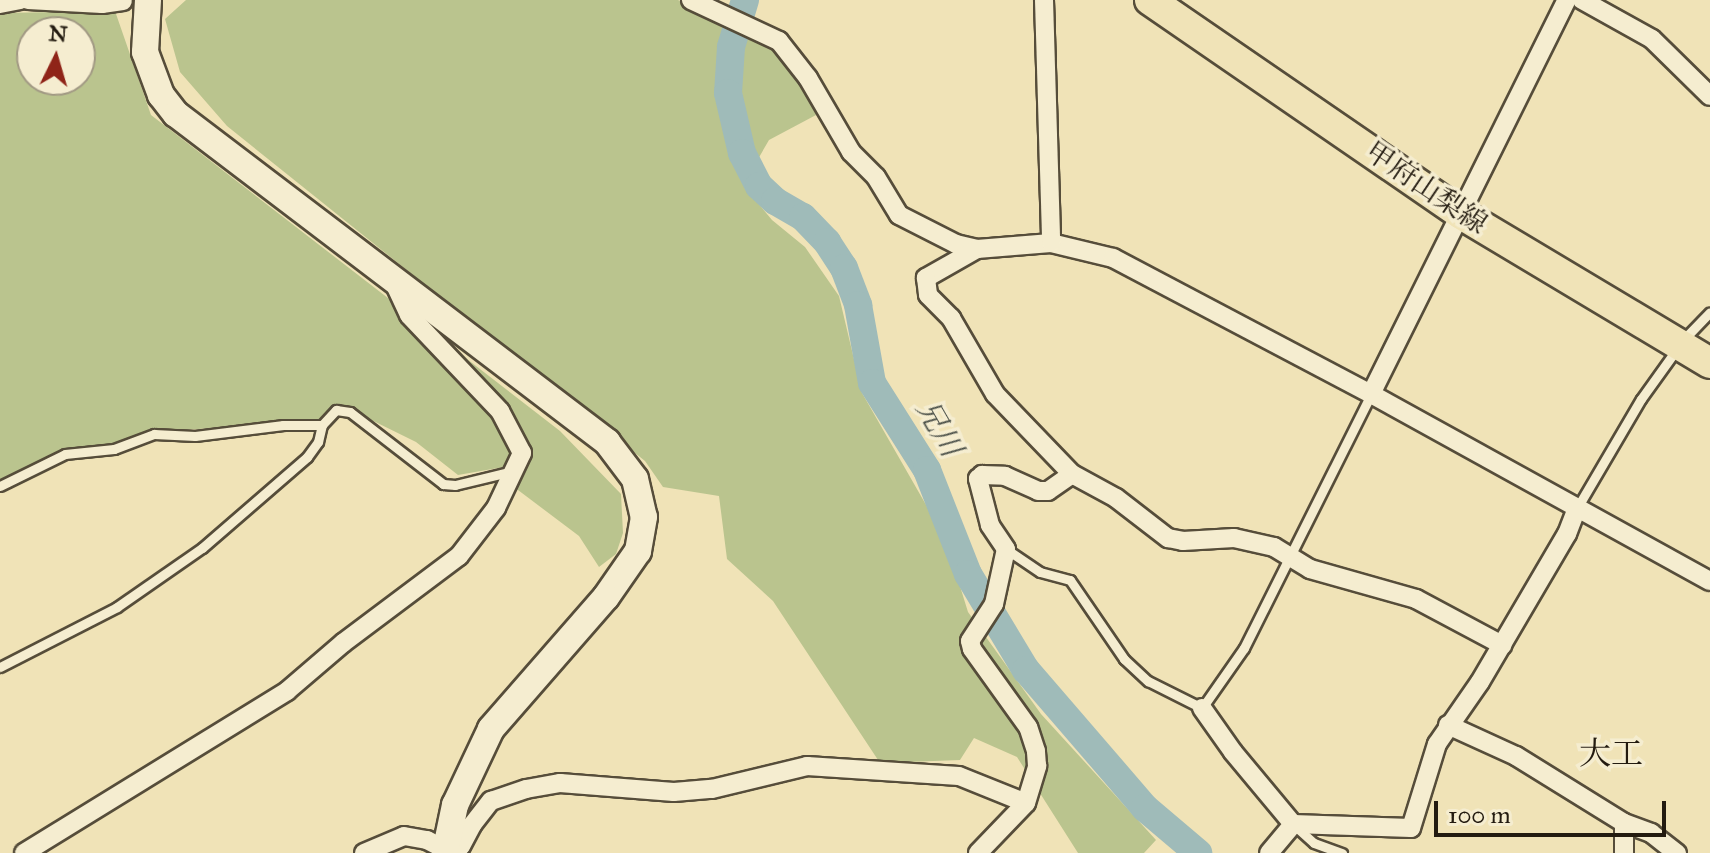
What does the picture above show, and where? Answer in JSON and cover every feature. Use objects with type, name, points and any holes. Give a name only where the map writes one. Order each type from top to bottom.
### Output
[{"type":"main road","name":"甲府山梨線","points":[[1150,0],[1461,214],[1710,363]]},
{"type":"street","points":[[0,4],[21,0]]},
{"type":"street","points":[[28,0],[102,4],[136,1],[145,52],[161,95],[176,114],[607,442],[635,479],[644,517],[638,551],[627,571],[491,729],[455,805],[444,851]]},
{"type":"street","points":[[691,0],[779,41],[808,78],[851,152],[876,177],[899,215],[956,244],[977,249],[1051,243],[1113,258],[1371,394],[1710,581]]},
{"type":"street","points":[[1044,0],[1051,243]]},
{"type":"street","points":[[1371,394],[1567,0]]},
{"type":"street","points":[[1582,0],[1652,39],[1710,96]]},
{"type":"street","points":[[977,249],[926,278],[928,295],[951,318],[995,394],[1072,474],[1116,498],[1168,538],[1183,541],[1234,538],[1274,547],[1310,569],[1416,599],[1502,645]]},
{"type":"street","points":[[24,853],[287,691],[343,643],[459,556],[496,508],[522,453],[500,411],[409,315],[393,281]]},
{"type":"street","points":[[978,853],[1026,803],[1037,766],[1033,737],[976,660],[970,641],[994,604],[1006,549],[990,525],[978,479],[982,475],[1005,476],[1038,491],[1048,491],[1072,474]]},
{"type":"street","points":[[1269,853],[1293,824],[1355,823],[1411,828],[1437,744],[1502,645],[1567,534],[1577,508]]},
{"type":"street","points":[[1202,708],[1233,752],[1293,824]]},
{"type":"street","points":[[1448,725],[1516,756],[1624,823],[1651,833],[1677,853]]},
{"type":"street","points":[[364,853],[404,836],[427,840],[444,851],[461,846],[472,825],[491,801],[526,789],[560,783],[674,792],[712,789],[807,766],[959,776],[1026,803]]},
{"type":"street","points":[[1624,823],[1624,853]]},
{"type":"lane","points":[[1577,508],[1641,399],[1679,346],[1710,312]]},
{"type":"lane","points":[[1006,549],[1040,572],[1070,580],[1124,659],[1148,681],[1202,708],[1244,648],[1371,394]]},
{"type":"lane","points":[[0,667],[117,607],[202,548],[307,457],[318,442],[322,425],[336,410],[350,412],[443,484],[455,485],[516,470]]},
{"type":"lane","points":[[0,486],[65,454],[114,449],[154,434],[195,436],[283,425],[322,425]]},
{"type":"lane","points":[[1293,824],[1314,843],[1342,853]]},
{"type":"green space","points":[[186,0],[678,0],[729,24],[773,51],[806,90],[816,115],[769,140],[743,185],[772,220],[805,247],[839,296],[862,393],[945,538],[968,612],[1041,714],[1156,840],[1144,853],[1078,853],[1017,757],[974,738],[960,760],[880,763],[773,601],[727,559],[719,496],[663,487],[645,461],[227,126],[180,72],[165,19]]},
{"type":"green space","points":[[115,11],[151,115],[560,431],[621,494],[623,533],[616,554],[599,567],[579,536],[514,487],[498,468],[458,475],[416,442],[343,406],[332,406],[322,421],[152,432],[112,445],[60,454],[0,483],[0,13]]},
{"type":"waterway","name":"兄川","points":[[745,0],[731,47],[728,93],[742,153],[759,186],[775,201],[803,217],[827,242],[844,268],[858,305],[872,383],[927,470],[968,574],[1026,670],[1145,808],[1198,853]]},
{"type":"district","name":"大工","points":[[1611,754]]}]
